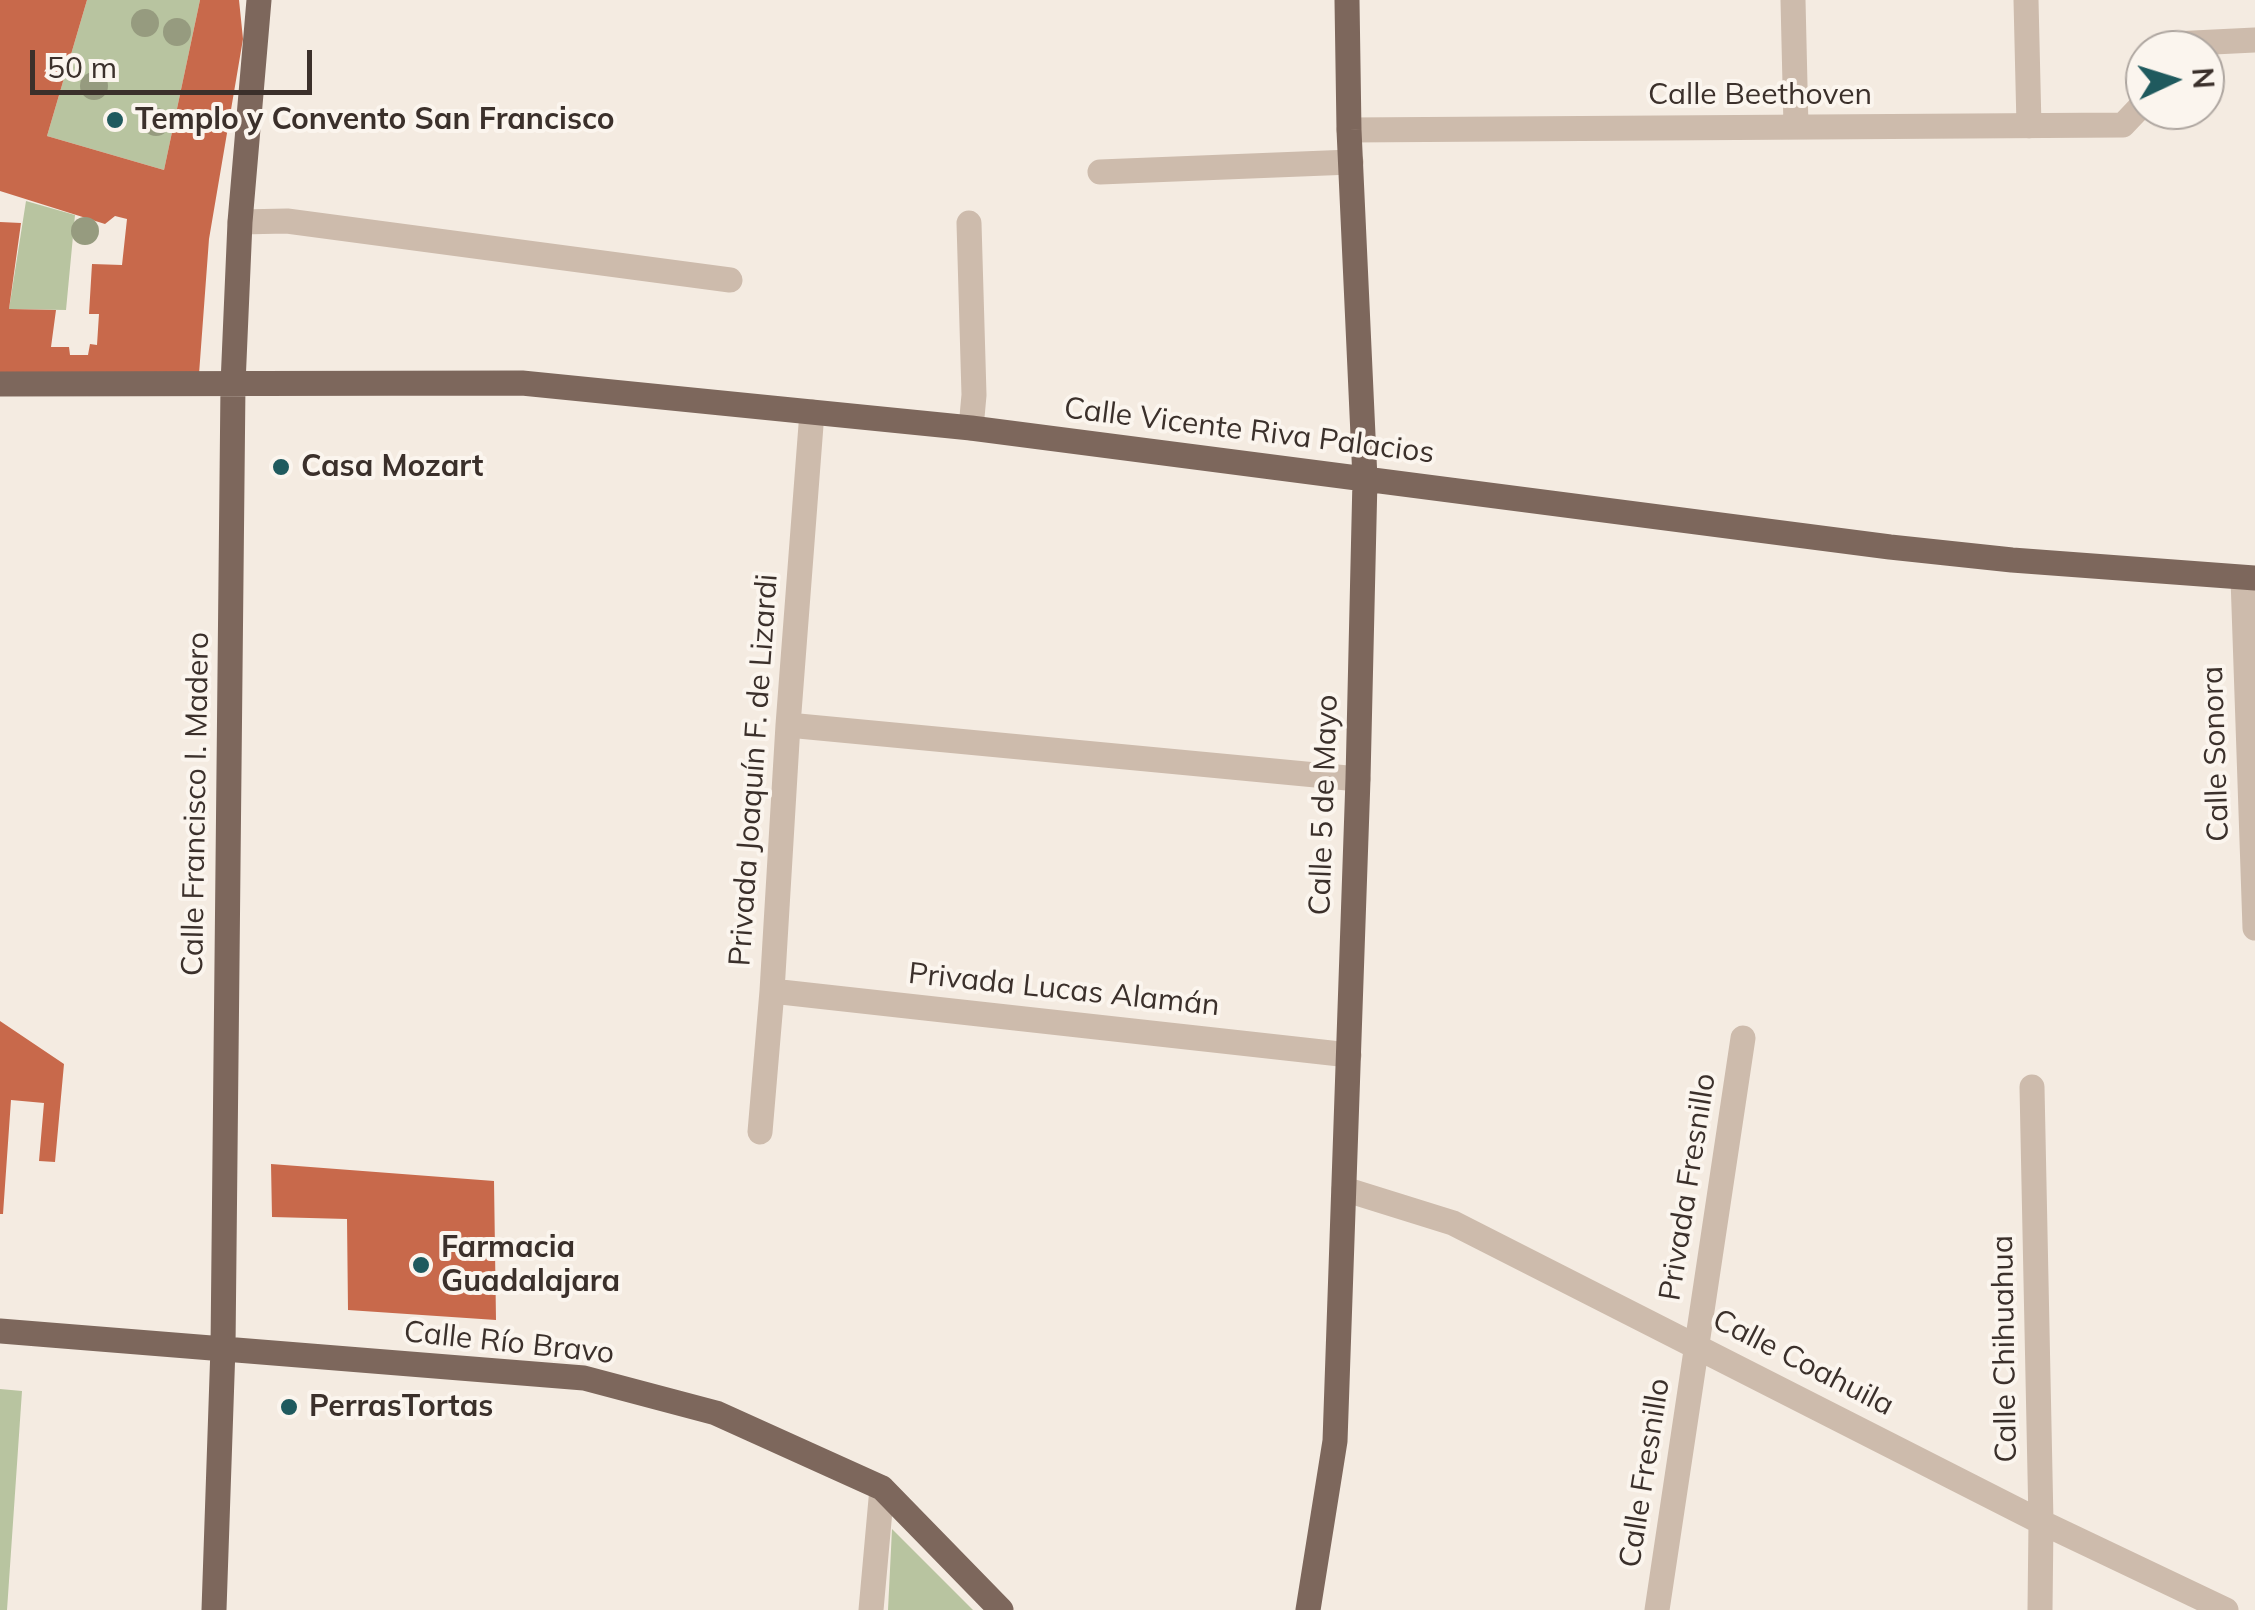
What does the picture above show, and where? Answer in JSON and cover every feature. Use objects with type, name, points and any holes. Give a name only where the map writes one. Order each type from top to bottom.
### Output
[{"type":"main road","name":"Calle Francisco I. Madero","points":[[214,1610],[223,1347],[233,384],[240,222],[259,0]]},
{"type":"main road","name":"Calle 5 de Mayo","points":[[1308,1610],[1335,1441],[1366,479],[1349,130],[1347,0]]},
{"type":"main road","name":"Calle Vicente Riva Palacios","points":[[0,384],[522,384],[971,428],[1890,547],[2249,578]]},
{"type":"main road","name":"Calle Río Bravo","points":[[0,1331],[584,1378],[716,1413],[882,1488],[1001,1610]]},
{"type":"street","points":[[1792,0],[1796,127]]},
{"type":"street","points":[[2026,0],[2029,126]]},
{"type":"street","points":[[2225,41],[2255,40]]},
{"type":"street","name":"Calle Beethoven","points":[[1349,130],[2125,123]]},
{"type":"street","points":[[1100,172],[1351,162]]},
{"type":"street","points":[[240,222],[287,221],[730,280]]},
{"type":"street","points":[[969,223],[974,395],[971,428]]},
{"type":"street","name":"Privada Joaquín F. de Lizardi","points":[[760,1132],[812,412]]},
{"type":"street","name":"Calle Sonora","points":[[2249,578],[2255,928]]},
{"type":"street","points":[[788,725],[1358,779]]},
{"type":"street","name":"Privada Lucas Alamán","points":[[772,991],[1349,1054]]},
{"type":"street","name":"Privada Fresnillo","points":[[1697,1345],[1744,1038]]},
{"type":"street","name":"Calle Chihuahua","points":[[2032,1086],[2042,1522],[2040,1610]]},
{"type":"street","name":"Calle Coahuila","points":[[1344,1188],[1452,1223],[2042,1522],[2226,1610]]},
{"type":"street","name":"Calle Fresnillo","points":[[1657,1610],[1697,1345]]},
{"type":"street","points":[[871,1610],[882,1488]]},
{"type":"green space","points":[[87,0],[200,0],[164,170],[47,136]]},
{"type":"green space","points":[[26,201],[75,215],[66,310],[9,309]]},
{"type":"green space","points":[[0,1389],[22,1391],[7,1610],[0,1610]]},
{"type":"green space","points":[[892,1529],[973,1610],[888,1610]]},
{"type":"building","name":"Templo y Convento San Francisco","points":[[0,0],[87,0],[47,136],[164,170],[200,0],[239,0],[243,39],[209,239],[199,374],[0,374],[0,222],[21,223],[9,309],[56,310],[51,347],[69,347],[70,355],[88,355],[90,344],[97,345],[99,314],[89,314],[92,264],[122,265],[127,219],[115,216],[105,224],[0,191]]},
{"type":"building","points":[[0,1021],[64,1064],[55,1162],[39,1161],[44,1103],[11,1100],[3,1214],[0,1214]]},
{"type":"building","name":"Farmacia Guadalajara","points":[[271,1164],[494,1181],[496,1320],[348,1310],[347,1219],[272,1217]]},
{"type":"place","name":"Templo y Convento San Francisco","points":[[115,120]]},
{"type":"place","name":"Casa Mozart","points":[[281,467]]},
{"type":"place","name":"Farmacia Guadalajara","points":[[421,1265]]},
{"type":"place","name":"PerrasTortas","points":[[289,1407]]}]
